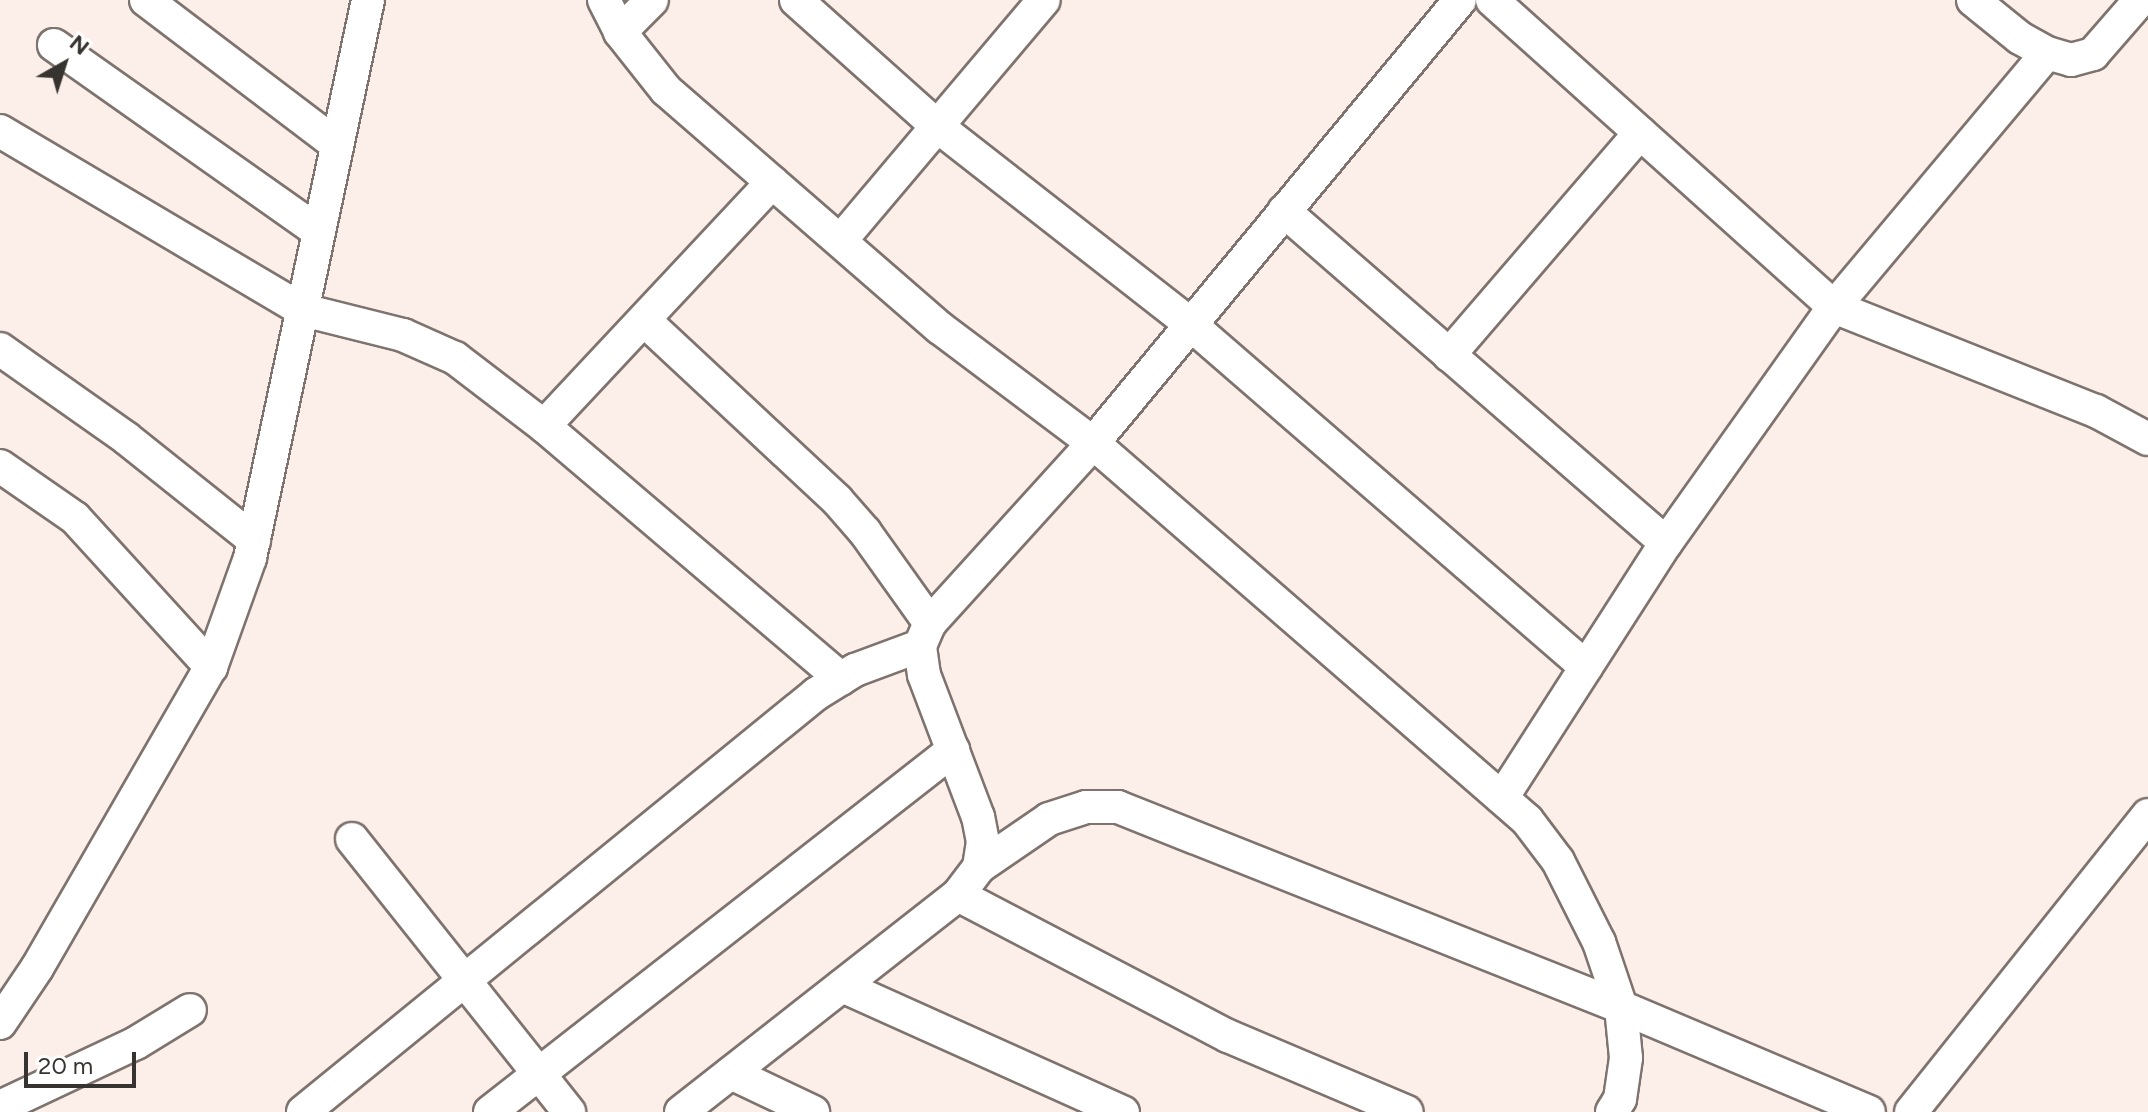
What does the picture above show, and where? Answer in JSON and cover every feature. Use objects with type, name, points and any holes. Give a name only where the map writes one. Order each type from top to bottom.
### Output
[{"type":"street","points":[[146,0],[337,145]]},
{"type":"street","points":[[0,1023],[37,968],[211,667],[254,540],[368,0]]},
{"type":"street","points":[[604,0],[620,32],[666,90],[940,328],[1093,443],[1527,820],[1558,861],[1599,942],[1621,1007],[1626,1058],[1620,1099],[1612,1112]]},
{"type":"street","points":[[620,32],[652,0]]},
{"type":"street","points":[[796,0],[937,126],[1190,324],[1586,667]]},
{"type":"street","points":[[841,240],[1044,0]]},
{"type":"street","points":[[303,1112],[816,694],[925,634],[1093,443],[1460,0]]},
{"type":"street","points":[[1492,0],[1834,307],[2096,411],[2148,439]]},
{"type":"street","points":[[1973,0],[2020,38],[2047,53],[2071,60],[2093,54],[2140,0]]},
{"type":"street","points":[[54,45],[319,232]]},
{"type":"street","points":[[1502,798],[1666,543],[1834,307],[2047,53]]},
{"type":"street","points":[[0,131],[303,310],[403,335],[455,358],[544,426],[841,679]]},
{"type":"street","points":[[1449,355],[1640,133]]},
{"type":"street","points":[[544,426],[772,182]]},
{"type":"street","points":[[1284,211],[1666,543]]},
{"type":"street","points":[[644,320],[837,500],[865,532],[925,634],[924,675],[978,817],[983,842],[979,867]]},
{"type":"street","points":[[0,349],[126,438],[254,540]]},
{"type":"street","points":[[0,466],[75,518],[211,667]]},
{"type":"street","points":[[490,1112],[953,750]]},
{"type":"street","points":[[681,1112],[958,895],[979,867],[1049,819],[1086,807],[1118,807],[1621,1007],[1869,1112]]},
{"type":"street","points":[[1911,1112],[2148,815]]},
{"type":"street","points":[[352,839],[569,1112]]},
{"type":"street","points":[[958,895],[1228,1036],[1407,1112]]},
{"type":"street","points":[[842,986],[1123,1112]]},
{"type":"street","points":[[0,1107],[136,1043],[190,1010]]},
{"type":"street","points":[[731,1073],[813,1112]]}]
